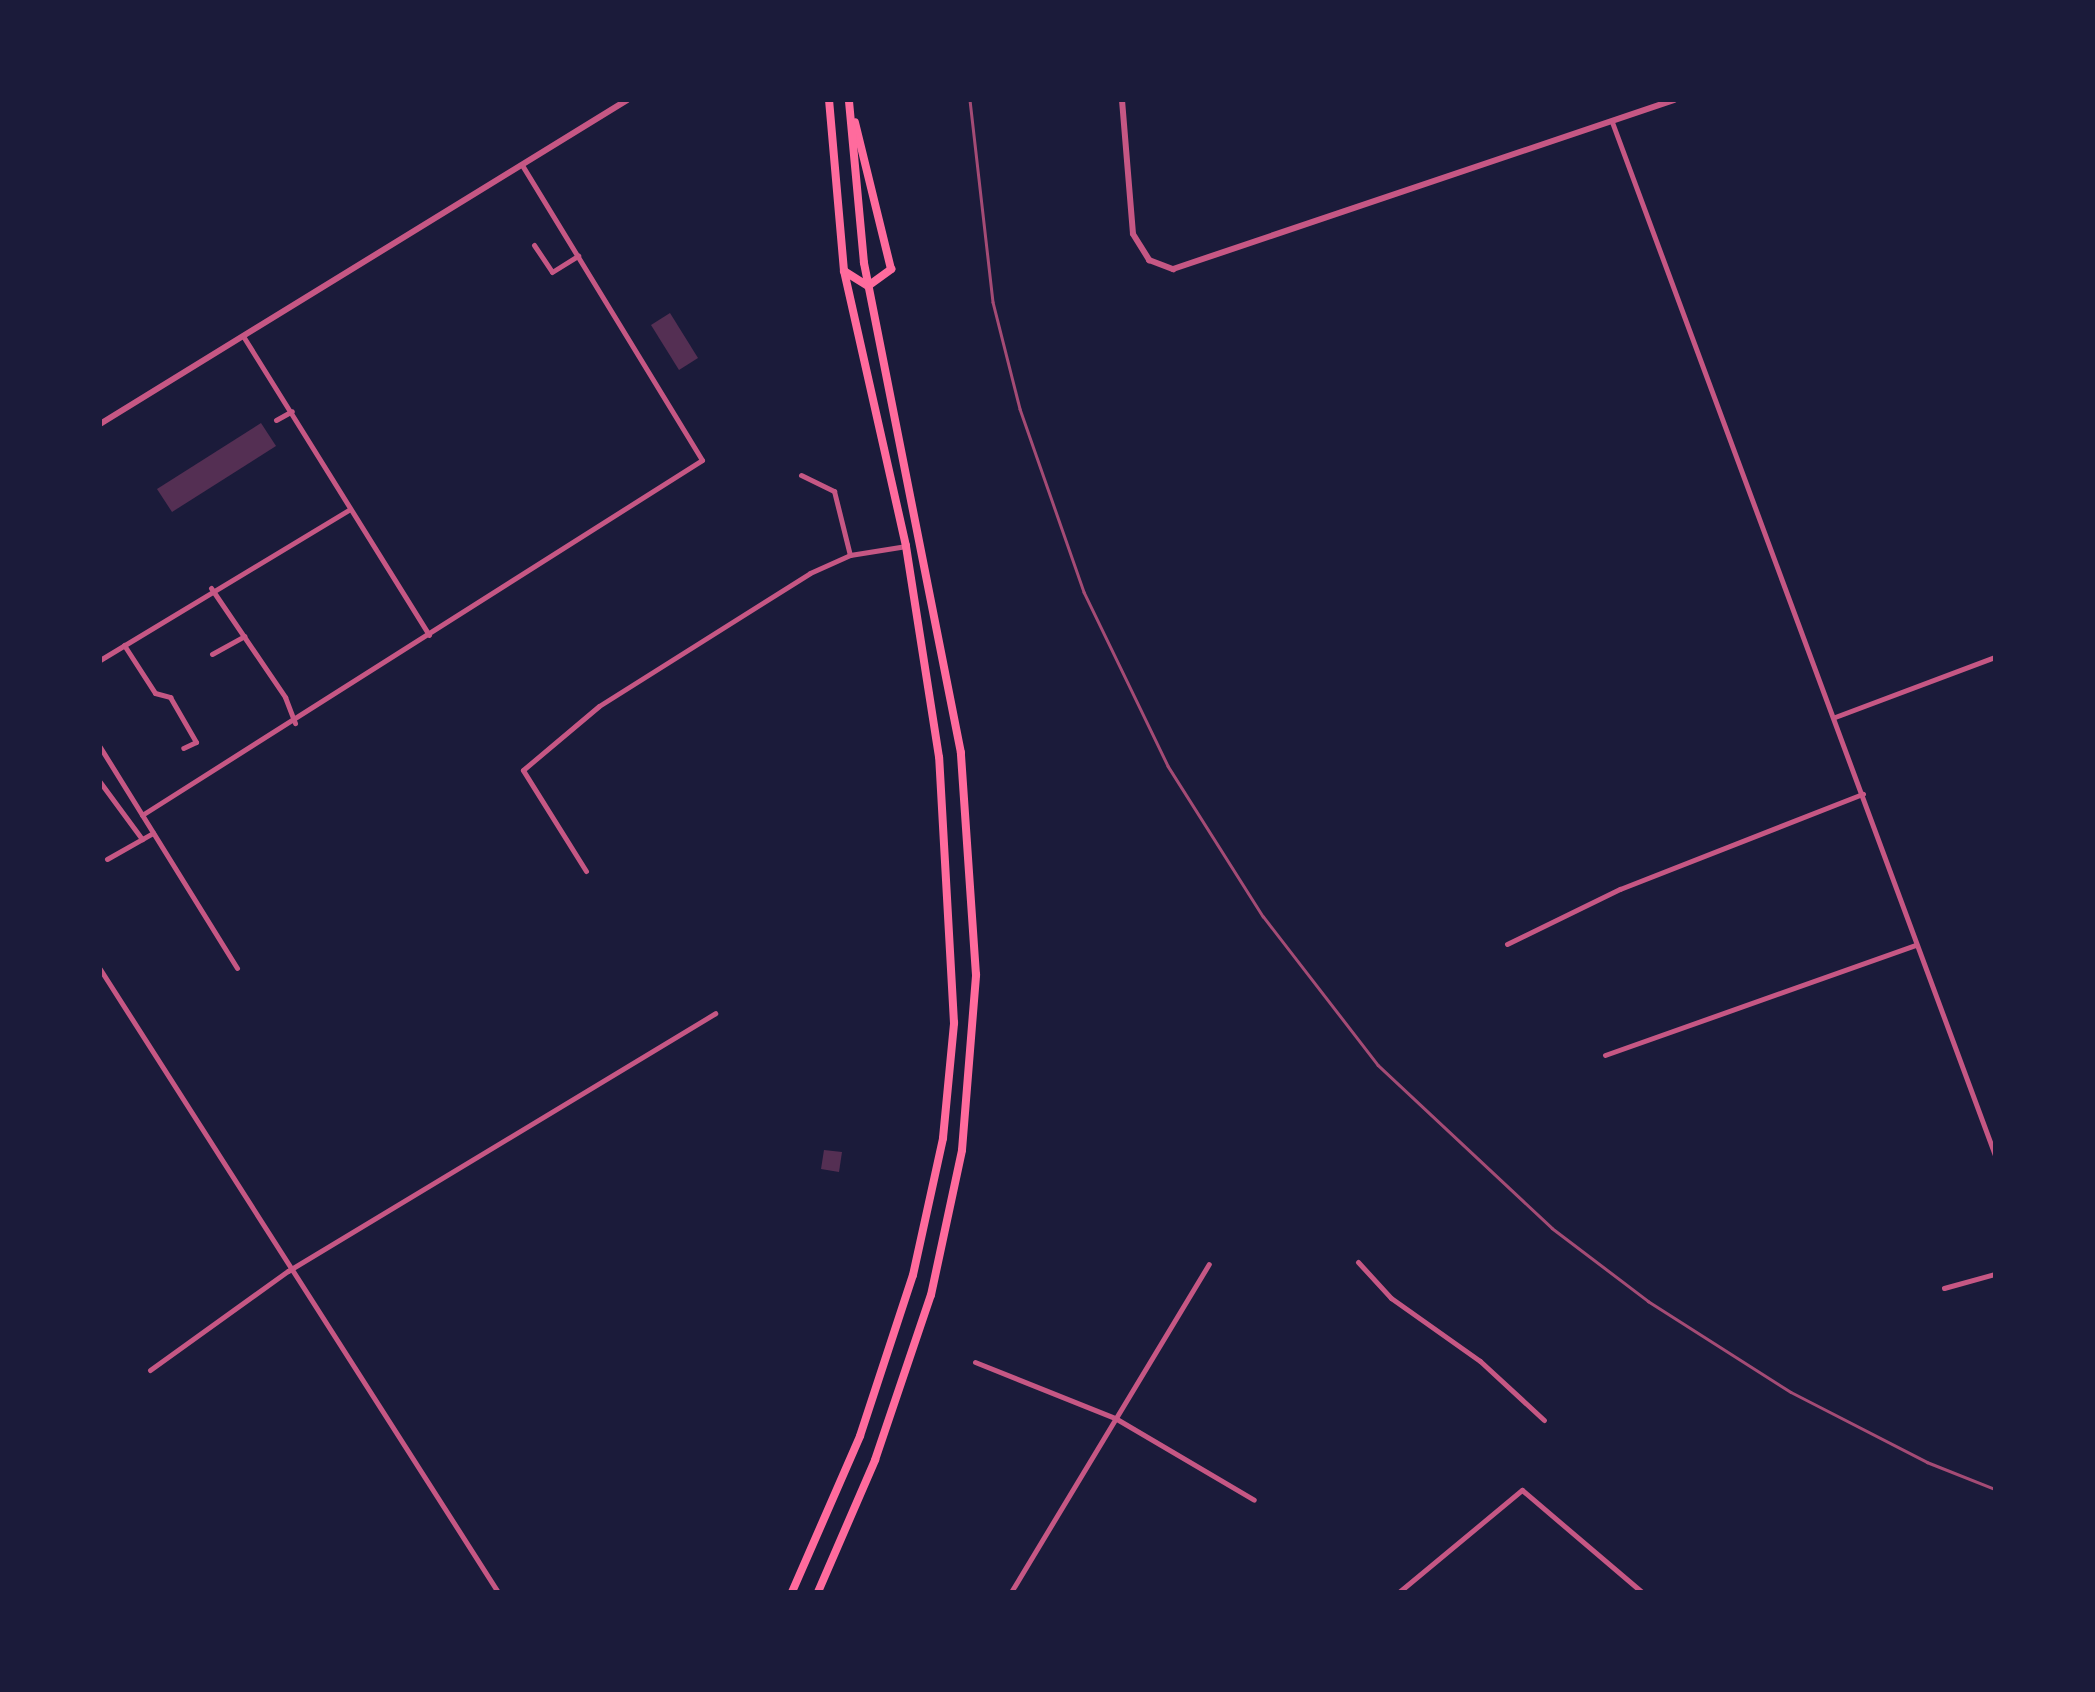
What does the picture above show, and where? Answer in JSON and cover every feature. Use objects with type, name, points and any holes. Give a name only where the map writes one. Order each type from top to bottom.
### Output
[{"type":"highway","points":[[792,1592],[888,1358],[943,1138],[954,1023],[952,921],[939,757],[906,546],[844,271],[828,100]]},
{"type":"highway","points":[[850,101],[891,252],[885,279],[868,286]]},
{"type":"highway","points":[[818,1592],[875,1460],[931,1295],[962,1150],[975,1024],[975,921],[961,753],[935,596],[868,286],[850,101]]},
{"type":"highway","points":[[844,271],[868,286]]},
{"type":"street","points":[[100,424],[627,100]]},
{"type":"street","points":[[1122,100],[1133,234],[1149,260],[1164,268],[1186,268],[1674,100]]},
{"type":"street","points":[[1612,122],[1995,1156]]},
{"type":"street","points":[[142,815],[295,723],[702,460],[522,165]]},
{"type":"street","points":[[534,244],[552,272],[578,256]]},
{"type":"street","points":[[244,336],[429,635]]},
{"type":"street","points":[[276,420],[292,411]]},
{"type":"street","points":[[801,474],[834,491],[850,555]]},
{"type":"street","points":[[100,660],[211,588],[351,509]]},
{"type":"street","points":[[586,872],[522,770],[676,652],[850,555],[906,546]]},
{"type":"street","points":[[211,588],[295,723]]},
{"type":"street","points":[[212,654],[244,636]]},
{"type":"street","points":[[124,645],[155,693],[170,696],[196,742],[183,748]]},
{"type":"street","points":[[1835,717],[1995,657]]},
{"type":"street","points":[[101,750],[238,968]]},
{"type":"street","points":[[100,782],[142,839]]},
{"type":"street","points":[[1507,944],[1620,889],[1864,794]]},
{"type":"street","points":[[107,859],[154,832]]},
{"type":"street","points":[[1605,1054],[1915,945]]},
{"type":"street","points":[[100,969],[288,1270],[498,1592]]},
{"type":"street","points":[[150,1370],[288,1270],[715,1012]]},
{"type":"street","points":[[1358,1262],[1391,1298],[1480,1361],[1544,1420]]},
{"type":"street","points":[[1011,1592],[1210,1264]]},
{"type":"street","points":[[1944,1288],[1995,1274]]},
{"type":"street","points":[[975,1362],[1115,1418],[1254,1500]]},
{"type":"street","points":[[1400,1592],[1522,1490],[1642,1592]]},
{"type":"building","points":[[670,313],[698,358],[679,370],[651,325]]},
{"type":"building","points":[[261,423],[276,446],[172,512],[157,489]]},
{"type":"building","points":[[824,1150],[842,1152],[839,1172],[821,1169]]},
{"type":"railway","points":[[970,100],[993,302],[1020,409],[1084,592],[1168,766],[1263,916],[1378,1065],[1552,1228],[1648,1301],[1791,1392],[1927,1462],[1995,1489]]}]
